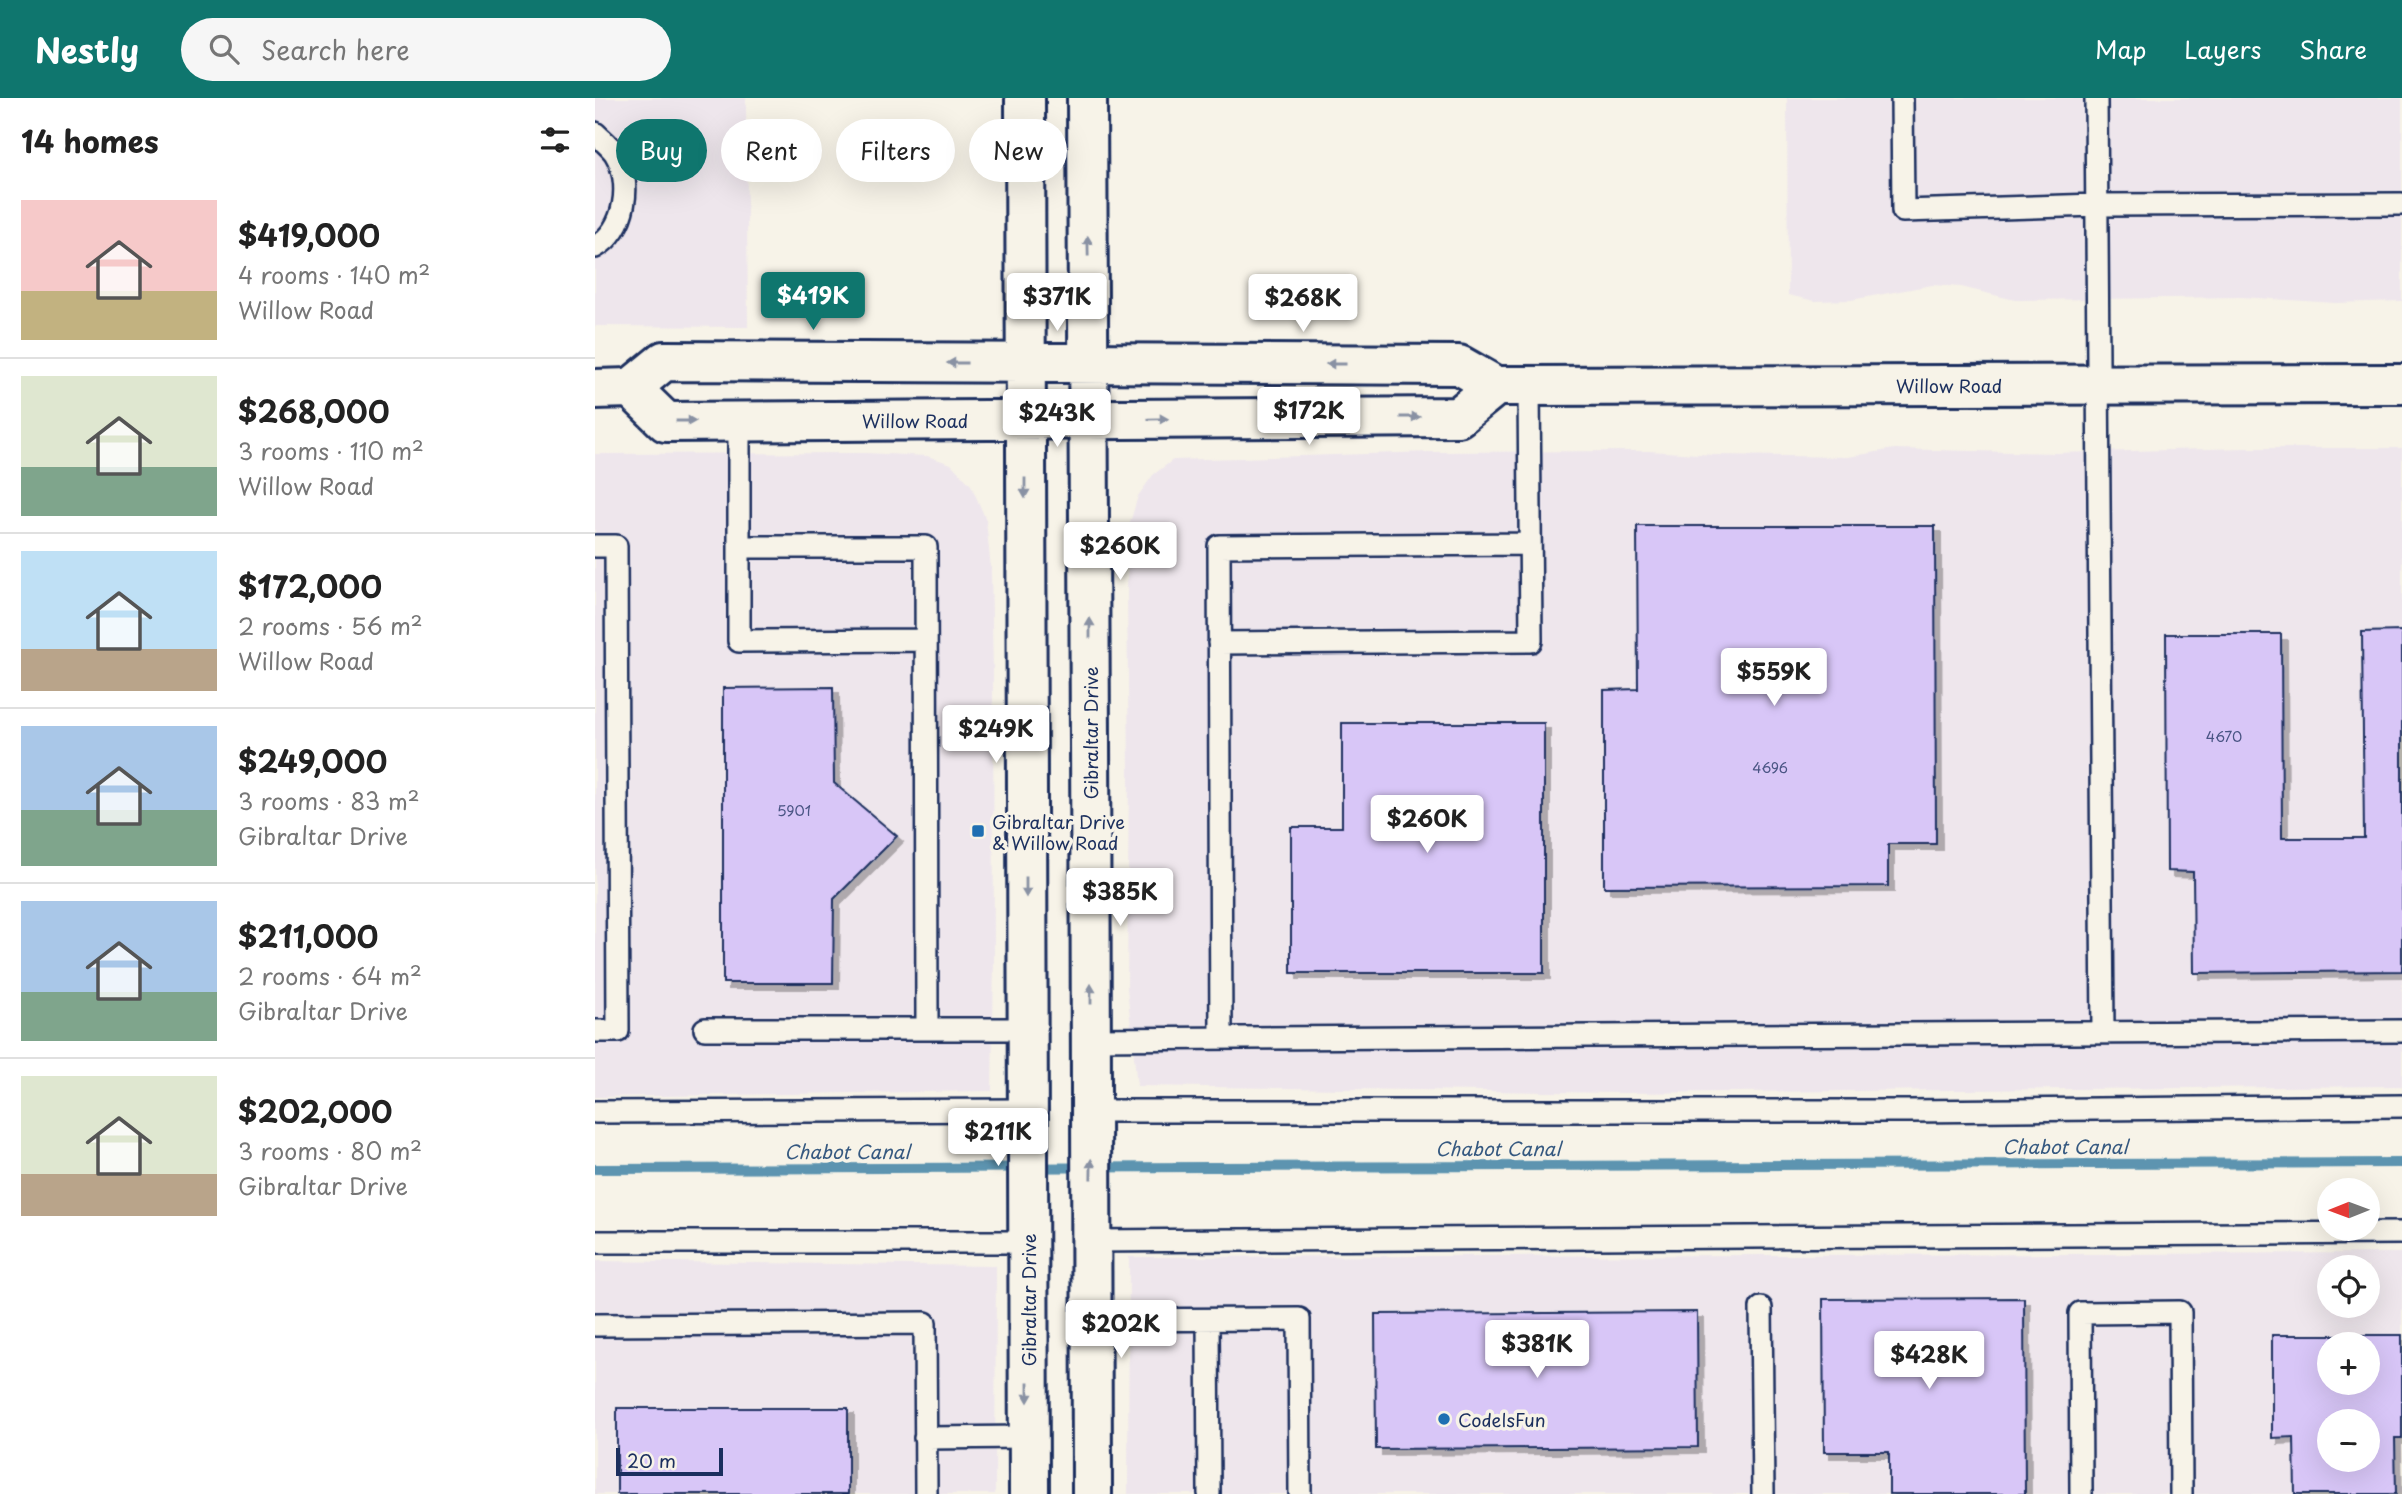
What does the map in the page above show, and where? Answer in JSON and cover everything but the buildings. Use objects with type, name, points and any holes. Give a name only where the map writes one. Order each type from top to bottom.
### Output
[{"type":"street","name":"Gibraltar Drive","points":[[1025,98],[1029,1494]]},
{"type":"street","name":"Gibraltar Drive","points":[[1087,98],[1092,1494]]},
{"type":"street","name":"Willow Road","points":[[1513,386],[1458,417],[666,422],[613,388],[664,361],[1459,365],[1513,386],[2402,384]]},
{"type":"lane","points":[[1902,98],[1903,211],[2097,205],[2402,204]]},
{"type":"lane","points":[[2096,98],[2103,1033]]},
{"type":"lane","points":[[595,133],[614,153],[624,176],[625,201],[617,225],[595,247]]},
{"type":"lane","points":[[1219,643],[1531,641],[1530,544],[1513,386]]},
{"type":"lane","points":[[739,421],[739,641],[926,640]]},
{"type":"lane","points":[[1221,1038],[1219,546],[1530,544]]},
{"type":"lane","points":[[595,546],[616,545],[618,1031],[595,1031]]},
{"type":"lane","points":[[740,547],[926,547],[927,1029]]},
{"type":"lane","points":[[705,1029],[1027,1029]]},
{"type":"lane","points":[[1091,1039],[2402,1031]]},
{"type":"lane","points":[[1092,1111],[1909,1111],[2402,1106]]},
{"type":"lane","points":[[595,1112],[1027,1110]]},
{"type":"lane","points":[[1090,1234],[2402,1233]]},
{"type":"lane","points":[[595,1242],[1028,1234]]},
{"type":"lane","points":[[1761,1308],[1763,1494]]},
{"type":"lane","points":[[2081,1494],[2080,1312],[2180,1312],[2181,1494]]},
{"type":"lane","points":[[1091,1320],[1299,1319],[1300,1494]]},
{"type":"lane","points":[[1208,1320],[1209,1494]]},
{"type":"lane","points":[[595,1325],[925,1323],[926,1494]]},
{"type":"lane","points":[[925,1437],[1028,1437]]},
{"type":"shaded area","points":[[595,98],[746,98],[746,119],[721,119],[721,182],[747,182],[748,327],[595,326]]},
{"type":"shaded area","points":[[1787,98],[2402,98],[2402,301],[2335,303],[2242,297],[2015,300],[1961,287],[1932,285],[1851,300],[1815,301],[1788,295]]},
{"type":"shaded area","points":[[2245,448],[2402,448],[2402,1086],[1618,1093],[1137,1086],[1127,988],[1129,526],[1138,496],[1153,475],[1173,460],[1431,452],[1648,451],[1848,457],[1894,449],[2056,453]]},
{"type":"shaded area","points":[[865,453],[927,456],[951,464],[971,485],[986,520],[991,569],[993,672],[992,1091],[595,1097],[595,454]]},
{"type":"shaded area","points":[[2402,1253],[2402,1494],[1128,1494],[1129,1257]]},
{"type":"shaded area","points":[[595,1261],[996,1266],[995,1494],[595,1494]]},
{"type":"waterway","name":"Chabot Canal","points":[[595,1169],[2402,1163]]},
{"type":"place","name":"Gibraltar Drive & Willow Road","points":[[978,831]]},
{"type":"place","name":"CodeIsFun","points":[[1444,1419]]}]
